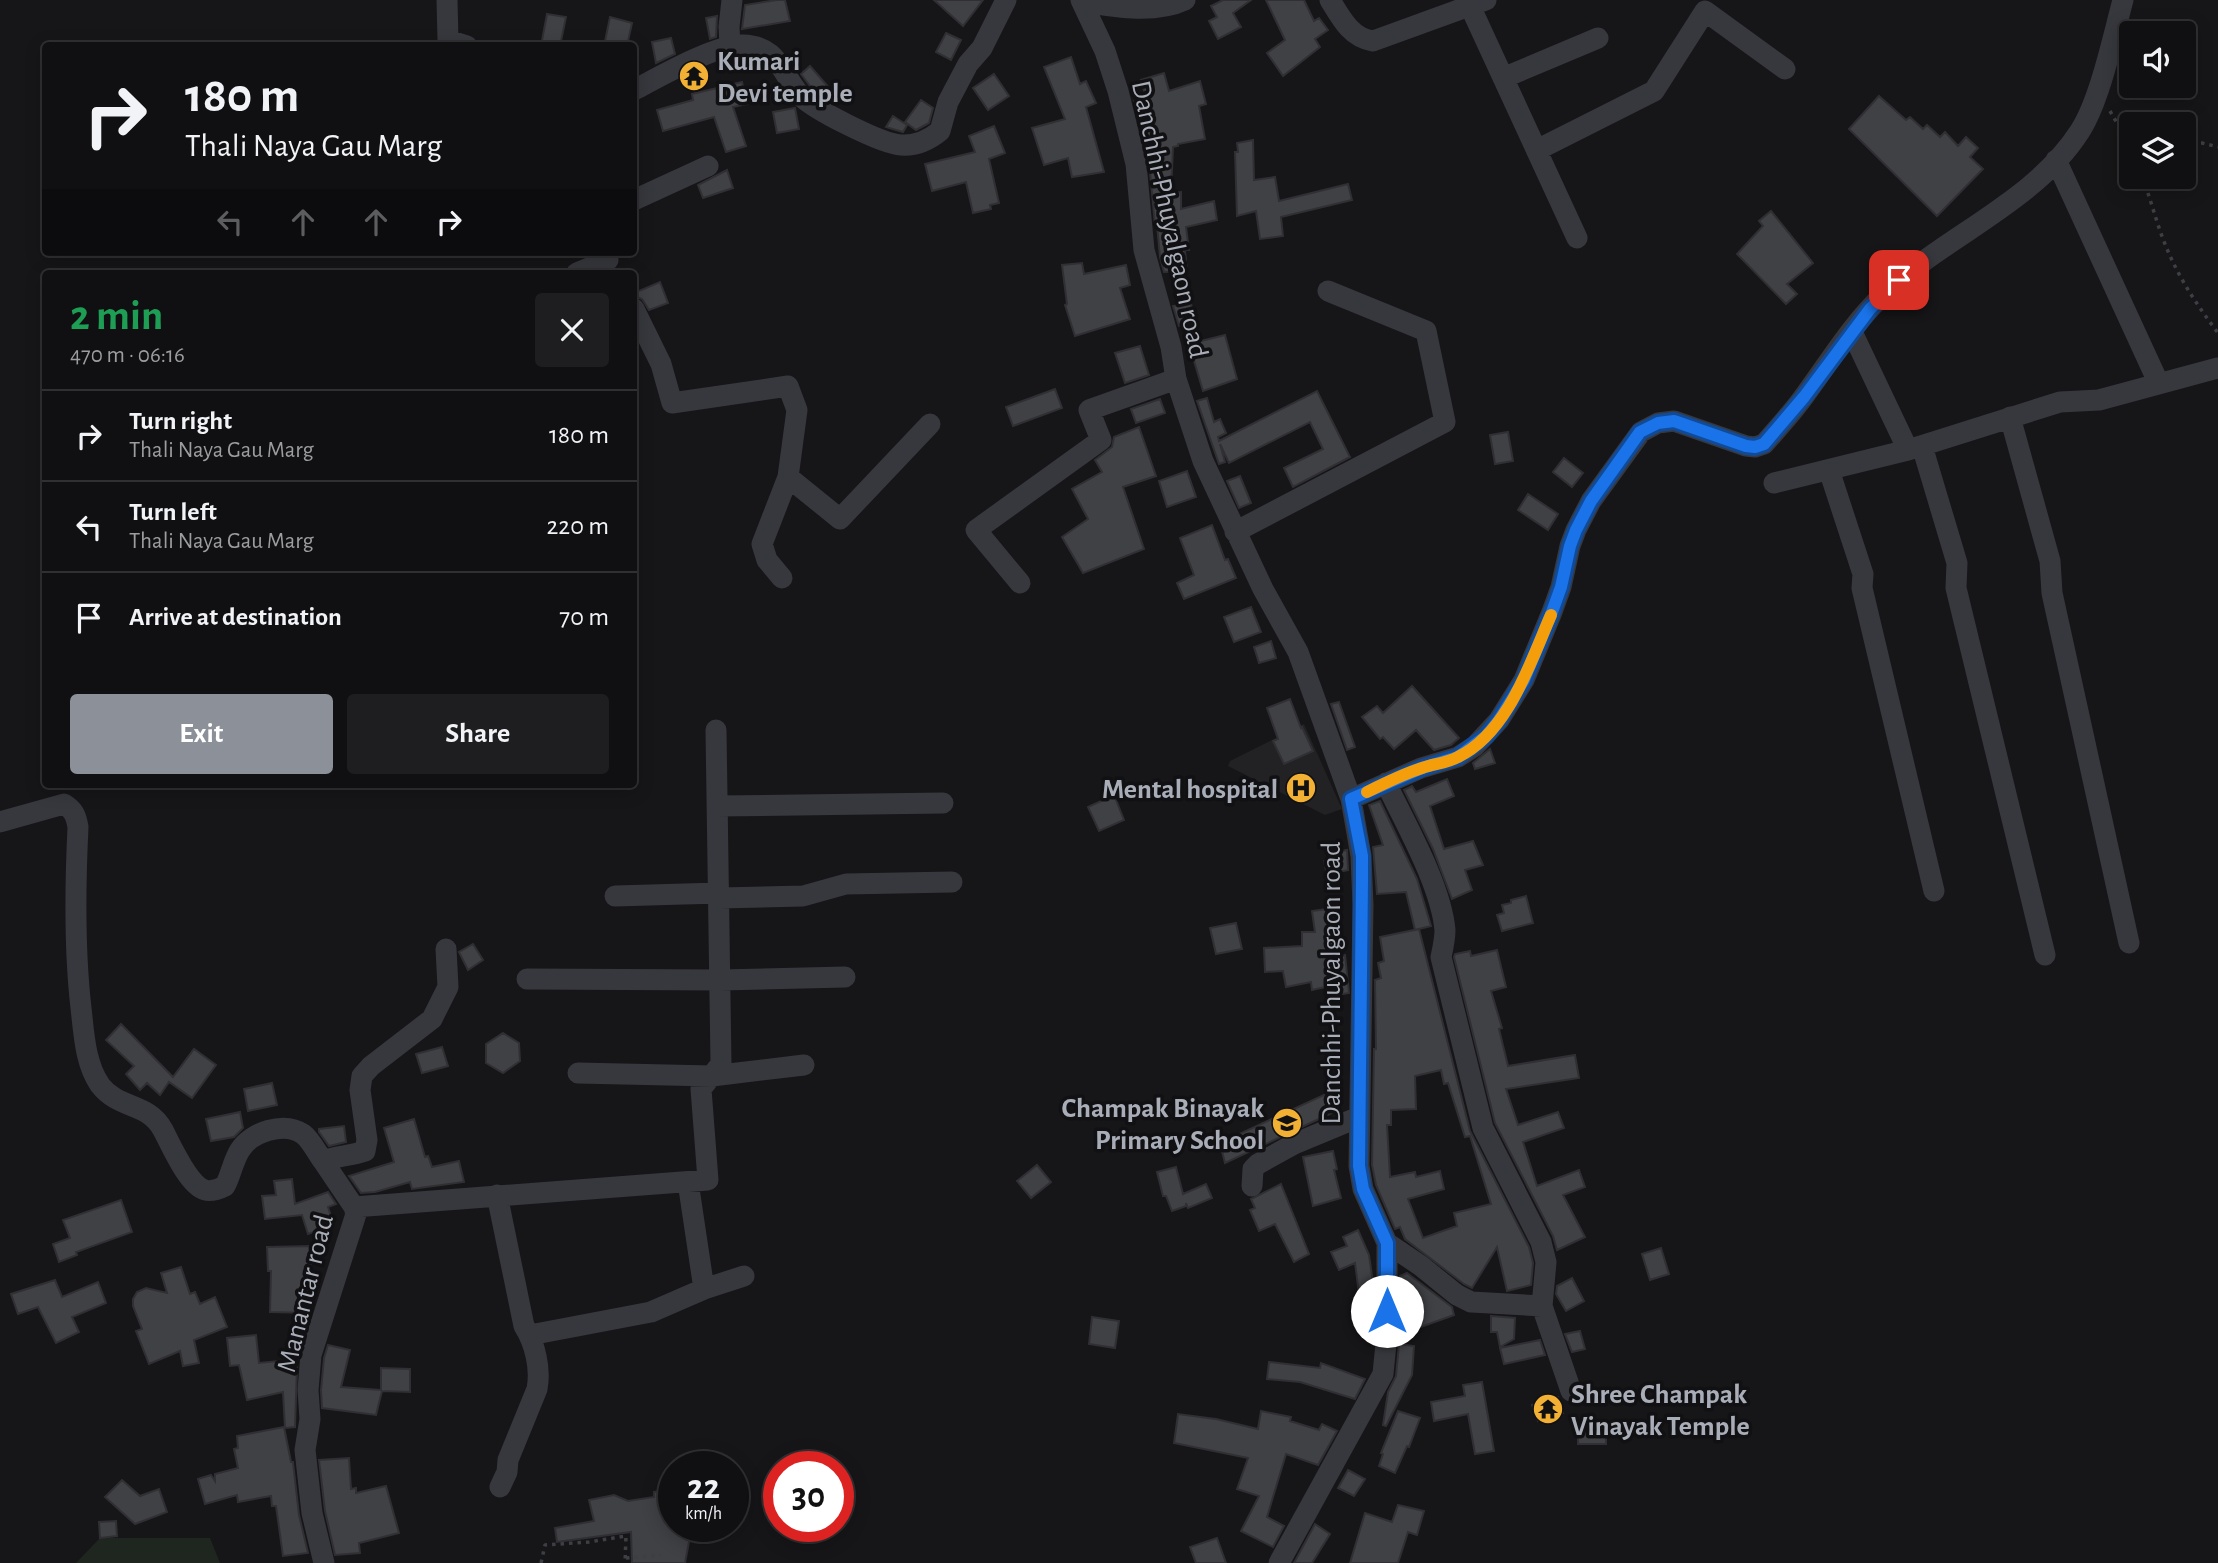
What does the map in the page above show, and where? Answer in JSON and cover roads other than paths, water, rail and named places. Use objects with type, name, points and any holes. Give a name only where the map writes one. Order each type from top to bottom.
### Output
[{"type":"street","points":[[447,0],[448,40],[454,42]]},
{"type":"street","points":[[730,45],[732,0]]},
{"type":"street","points":[[637,88],[730,45],[766,49],[780,64],[800,95],[833,117],[900,145],[924,142],[940,131],[948,102],[968,64],[982,48],[1006,0]]},
{"type":"street","points":[[1082,1],[1135,8],[1164,7],[1185,0]]},
{"type":"street","points":[[1330,0],[1355,35],[1373,41],[1478,3],[1503,78],[1577,238]]},
{"type":"street","points":[[1351,799],[1422,768],[1458,757],[1480,741],[1499,720],[1524,680],[1552,612],[1576,530],[1591,501],[1640,432],[1658,423],[1674,421],[1746,446],[1764,444],[1804,397],[1876,302],[1899,280],[1960,234],[1992,215],[2022,192],[2056,160],[2081,130],[2094,99],[2123,0]]},
{"type":"street","name":"Danchhi-Phuyalgaon road","points":[[1082,1],[1105,51],[1118,91],[1136,164],[1144,250],[1171,347],[1176,379],[1203,461],[1263,589],[1298,652],[1351,799],[1362,856],[1359,1166],[1363,1189],[1387,1243],[1387,1333],[1382,1374],[1279,1563]]},
{"type":"street","points":[[1537,150],[1654,91],[1705,11],[1785,69]]},
{"type":"street","points":[[1503,78],[1598,38]]},
{"type":"street","points":[[2056,160],[2159,384]]},
{"type":"street","points":[[637,199],[708,166]]},
{"type":"street","points":[[586,270],[609,262]]},
{"type":"street","points":[[1235,532],[1446,422],[1426,331],[1328,291]]},
{"type":"street","points":[[637,315],[661,364],[671,403],[788,386],[797,410],[788,477],[762,544],[767,560],[782,578]]},
{"type":"street","points":[[1852,332],[1915,448],[1957,563],[1956,588],[2045,955]]},
{"type":"street","points":[[1774,483],[1915,448],[2060,402],[2099,400],[2218,368]]},
{"type":"street","points":[[1020,583],[976,530],[1101,440],[1089,410],[1176,379]]},
{"type":"street","points":[[2010,417],[2050,561],[2052,593],[2129,943]]},
{"type":"street","points":[[788,477],[840,519],[930,424]]},
{"type":"street","points":[[1829,470],[1863,574],[1862,588],[1934,891]]},
{"type":"street","points":[[354,1207],[708,1180],[701,1089],[722,1064],[716,730]]},
{"type":"street","points":[[1386,783],[1404,816],[1441,910],[1445,931],[1441,957],[1483,1128],[1541,1242],[1546,1262],[1542,1306],[1571,1391]]},
{"type":"street","points":[[718,806],[943,803]]},
{"type":"street","name":"Manantar road","points":[[0,822],[64,804],[76,816],[76,956],[85,1044],[91,1067],[100,1085],[115,1100],[148,1111],[157,1119],[191,1180],[203,1190],[215,1190],[225,1186],[239,1151],[252,1137],[264,1131],[292,1128],[304,1135],[354,1207],[356,1214],[353,1226],[311,1355],[308,1390],[310,1419],[305,1450],[312,1513],[324,1563]]},
{"type":"street","points":[[615,895],[803,896],[846,884],[952,883]]},
{"type":"street","points":[[323,1161],[332,1156],[353,1155],[365,1151],[367,1140],[360,1090],[362,1076],[432,1019],[448,987],[446,949]]},
{"type":"street","points":[[527,979],[720,980],[845,977]]},
{"type":"street","points":[[578,1073],[712,1076],[804,1065]]},
{"type":"street","points":[[1252,1186],[1253,1168],[1258,1164],[1294,1144],[1359,1117]]},
{"type":"street","points":[[688,1182],[704,1289]]},
{"type":"street","points":[[497,1195],[524,1326],[530,1335],[540,1377],[500,1487]]},
{"type":"street","points":[[1387,1243],[1457,1295],[1471,1302],[1542,1306]]},
{"type":"street","points":[[530,1335],[651,1312],[704,1289],[744,1276]]},
{"type":"place","name":"Kumari Devi temple","points":[[694,76]]},
{"type":"place","name":"Mental hospital","points":[[1301,788]]},
{"type":"place","name":"Champak Binayak Primary School","points":[[1287,1123]]},
{"type":"place","name":"Shree Champak Vinayak Temple","points":[[1548,1409]]}]
